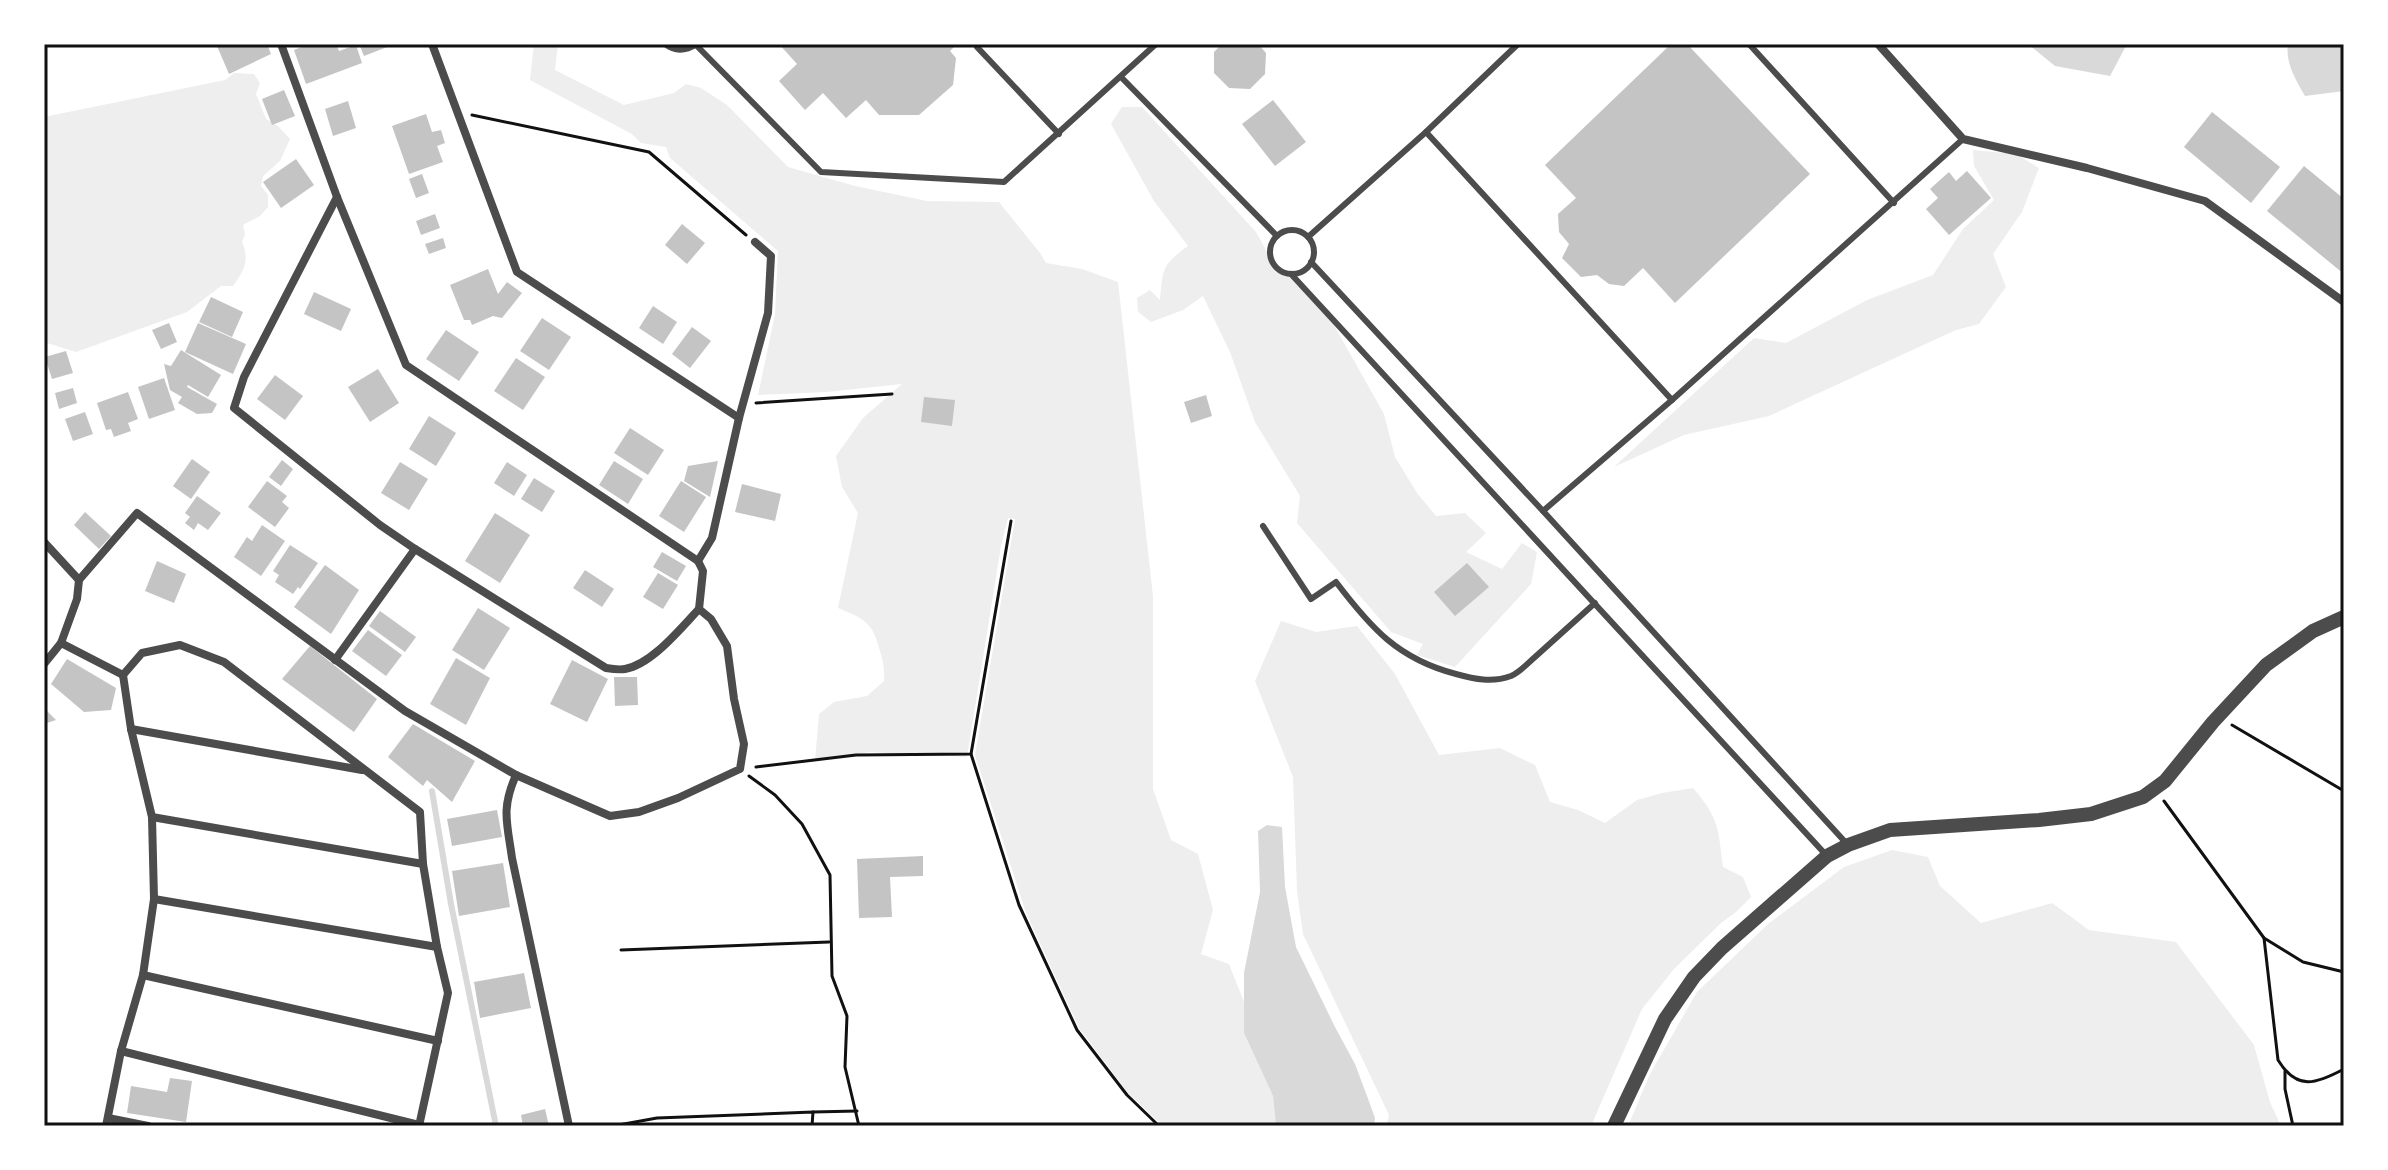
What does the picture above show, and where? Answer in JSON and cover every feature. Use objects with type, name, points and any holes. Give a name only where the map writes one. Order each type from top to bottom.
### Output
[{"type":"street","points":[[281,44],[337,197],[406,365],[698,561],[703,571],[699,609],[641,664],[623,670],[606,668],[415,549],[380,525],[234,408],[244,377],[337,197]]},
{"type":"street","points":[[432,44],[517,272],[739,418]]},
{"type":"street","points":[[1878,44],[1963,139],[2087,168],[2205,201],[2344,302]]},
{"type":"street","points":[[698,561],[712,538],[739,418],[768,313],[771,256],[755,242]]},
{"type":"street","points":[[44,664],[61,643],[77,599],[79,580],[137,513],[405,711],[516,775],[610,816],[639,812],[678,798],[740,769],[744,744],[727,646],[711,619],[699,609]]},
{"type":"street","points":[[44,542],[79,580]]},
{"type":"street","points":[[335,660],[415,549]]},
{"type":"street","points":[[1614,1126],[1665,1019],[1694,977],[1722,948],[1827,856],[1890,830],[2091,814],[2143,797],[2165,781],[2218,716],[2266,665],[2313,631],[2344,617]]},
{"type":"street","points":[[61,643],[123,675]]},
{"type":"street","points":[[121,1051],[419,1125],[448,993],[423,864],[420,812],[224,662],[180,645],[142,653],[123,675],[131,729],[152,817],[154,899],[143,975],[121,1051],[107,1122],[148,1126]]},
{"type":"street","points":[[131,729],[365,770]]},
{"type":"street","points":[[516,775],[507,796],[505,814],[569,1126]]},
{"type":"street","points":[[152,817],[423,864]]},
{"type":"street","points":[[154,899],[437,947]]},
{"type":"street","points":[[143,975],[438,1041]]},
{"type":"lane","points":[[665,44],[675,50],[696,44],[821,172],[1004,182],[1156,44]]},
{"type":"lane","points":[[1308,237],[1426,132],[1518,44]]},
{"type":"lane","points":[[1749,44],[1894,203]]},
{"type":"lane","points":[[977,47],[1059,134]]},
{"type":"lane","points":[[1121,77],[1277,236]]},
{"type":"lane","points":[[1426,132],[1672,400]]},
{"type":"lane","points":[[1543,511],[1672,400],[1963,139]]},
{"type":"lane","points":[[1291,274],[1299,273],[1311,262],[1314,254],[1308,237],[1293,230],[1277,236],[1270,252],[1277,268],[1291,274],[1827,856]]},
{"type":"lane","points":[[1311,262],[1848,845]]},
{"type":"lane","points":[[1263,526],[1311,599],[1336,582],[1353,605],[1387,641],[1403,653],[1421,664],[1476,680],[1514,675],[1595,603]]},
{"type":"path","points":[[457,112],[649,152],[755,242]]},
{"type":"path","points":[[739,418],[747,406],[754,404],[892,394]]},
{"type":"path","points":[[1011,521],[971,754],[1019,905],[1077,1030],[1127,1095],[1159,1126]]},
{"type":"path","points":[[2218,716],[2344,791]]},
{"type":"path","points":[[740,769],[856,755],[971,754]]},
{"type":"path","points":[[740,769],[775,795],[802,824],[830,875],[832,976],[847,1016],[845,1067],[859,1126]]},
{"type":"path","points":[[2155,789],[2264,938],[2303,962],[2344,972]]},
{"type":"path","points":[[2264,938],[2278,1060],[2295,1080],[2311,1083],[2344,1069]]},
{"type":"path","points":[[621,950],[831,942]]},
{"type":"path","points":[[2285,1071],[2285,1089],[2293,1126]]},
{"type":"path","points":[[613,1126],[657,1118],[857,1111]]},
{"type":"path","points":[[812,1126],[813,1112]]},
{"type":"shaded area","points":[[534,44],[558,44],[555,70],[624,105],[674,93],[686,84],[701,88],[727,105],[788,167],[855,186],[927,201],[999,202],[1046,263],[1082,269],[1118,282],[1153,596],[1153,789],[1171,840],[1198,854],[1213,910],[1201,954],[1229,964],[1244,1002],[1244,1033],[1273,1096],[1276,1126],[1163,1126],[1128,1093],[1079,1028],[1026,913],[975,755],[1015,519],[1008,518],[1001,546],[967,757],[869,752],[815,761],[819,714],[834,702],[867,696],[884,681],[883,661],[870,627],[860,618],[838,608],[858,513],[842,487],[836,456],[863,418],[902,384],[758,395],[775,314],[778,251],[670,158],[666,147],[641,143],[632,134],[530,80]]},
{"type":"shaded area","points":[[2028,44],[2127,44],[2110,76],[2055,66]]},
{"type":"shaded area","points":[[2288,44],[2344,44],[2344,91],[2305,96],[2290,65]]},
{"type":"shaded area","points":[[234,73],[254,74],[260,83],[256,94],[266,119],[290,139],[280,161],[263,176],[261,186],[268,195],[268,207],[260,216],[243,225],[245,234],[242,242],[246,260],[233,286],[221,286],[187,312],[76,352],[44,342],[44,117],[225,80]]},
{"type":"shaded area","points":[[1122,107],[1142,107],[1256,232],[1272,261],[1326,311],[1384,414],[1395,457],[1417,493],[1436,516],[1465,513],[1486,533],[1466,552],[1502,569],[1522,543],[1537,552],[1531,584],[1455,667],[1417,655],[1423,644],[1391,632],[1297,523],[1300,496],[1255,422],[1230,352],[1203,296],[1183,310],[1151,322],[1138,312],[1137,298],[1150,290],[1160,300],[1165,268],[1188,246],[1154,201],[1111,124]]},
{"type":"shaded area","points":[[1973,150],[2016,154],[2039,168],[2022,212],[1993,254],[2006,287],[1979,324],[1956,330],[1769,416],[1684,435],[1614,467],[1754,338],[1786,343],[1867,300],[1933,275],[1963,229],[1994,200],[1974,166]]},
{"type":"shaded area","points":[[1281,621],[1316,632],[1357,626],[1395,674],[1439,755],[1500,748],[1535,765],[1550,802],[1578,810],[1605,823],[1637,800],[1693,788],[1708,808],[1718,833],[1723,867],[1743,877],[1751,897],[1674,969],[1642,1009],[1591,1126],[1386,1126],[1389,1115],[1303,934],[1297,891],[1293,777],[1255,681]]},
{"type":"shaded area","points":[[1267,825],[1282,827],[1285,887],[1296,947],[1355,1064],[1375,1118],[1374,1126],[1276,1126],[1273,1096],[1244,1033],[1244,973],[1260,892],[1258,831]]},
{"type":"shaded area","points":[[1892,850],[1928,857],[1940,886],[1981,923],[2052,903],[2089,930],[2176,942],[2254,1045],[2270,1102],[2281,1126],[1628,1126],[1650,1074],[1697,992],[1768,924],[1844,867]]},
{"type":"building","points":[[267,44],[271,54],[229,74],[217,46]]},
{"type":"building","points":[[309,44],[336,44],[339,51],[356,45],[362,63],[306,84],[294,50]]},
{"type":"building","points":[[359,44],[395,44],[364,56]]},
{"type":"building","points":[[779,44],[957,44],[950,51],[956,58],[953,85],[919,115],[879,115],[866,100],[846,118],[823,93],[805,110],[779,81],[797,64]]},
{"type":"building","points":[[1222,44],[1258,44],[1266,53],[1265,74],[1250,89],[1229,88],[1214,73],[1214,52]]},
{"type":"building","points":[[1671,44],[1687,44],[1810,174],[1675,303],[1643,268],[1624,286],[1609,284],[1597,275],[1581,277],[1562,258],[1569,244],[1559,232],[1558,214],[1576,198],[1545,165]]},
{"type":"building","points":[[284,90],[295,116],[272,125],[262,99]]},
{"type":"building","points":[[1273,100],[1306,142],[1275,166],[1242,124]]},
{"type":"building","points":[[348,101],[356,128],[333,136],[325,109]]},
{"type":"building","points":[[2212,112],[2280,167],[2251,203],[2184,147]]},
{"type":"building","points":[[426,114],[432,132],[441,130],[445,143],[437,146],[443,162],[409,174],[392,126]]},
{"type":"building","points":[[296,159],[314,185],[281,208],[263,182]]},
{"type":"building","points":[[2304,166],[2344,199],[2344,274],[2267,211]]},
{"type":"building","points":[[1967,171],[1991,198],[1949,235],[1926,209],[1938,198],[1930,189],[1949,172],[1956,181]]},
{"type":"building","points":[[422,174],[429,193],[416,198],[409,179]]},
{"type":"building","points":[[435,214],[440,228],[421,235],[416,221]]},
{"type":"building","points":[[682,224],[705,243],[687,264],[665,245]]},
{"type":"building","points":[[443,238],[446,248],[429,254],[425,244]]},
{"type":"building","points":[[488,269],[498,294],[507,282],[522,293],[502,318],[493,316],[472,325],[470,320],[464,320],[450,285]]},
{"type":"building","points":[[314,292],[351,309],[341,331],[304,314]]},
{"type":"building","points":[[211,297],[243,312],[232,337],[199,322]]},
{"type":"building","points":[[653,306],[677,322],[663,344],[639,328]]},
{"type":"building","points":[[542,318],[571,337],[549,370],[520,351]]},
{"type":"building","points":[[169,323],[177,342],[161,349],[152,330]]},
{"type":"building","points":[[198,323],[246,344],[233,374],[185,352]]},
{"type":"building","points":[[692,327],[711,341],[690,368],[672,354]]},
{"type":"building","points":[[446,330],[479,352],[459,381],[426,359]]},
{"type":"building","points":[[181,350],[221,375],[208,397],[187,387],[217,404],[212,413],[197,414],[178,403],[182,397],[170,390],[164,364],[171,366]]},
{"type":"building","points":[[66,351],[73,373],[52,379],[45,357]]},
{"type":"building","points":[[516,358],[545,377],[523,410],[494,391]]},
{"type":"building","points":[[378,369],[399,403],[370,422],[348,387]]},
{"type":"building","points":[[275,375],[303,396],[285,420],[257,399]]},
{"type":"building","points":[[164,378],[175,410],[149,419],[138,387]]},
{"type":"building","points":[[73,388],[77,403],[59,409],[55,393]]},
{"type":"building","points":[[128,392],[138,419],[128,423],[131,431],[114,437],[111,429],[106,430],[97,403]]},
{"type":"building","points":[[1206,395],[1212,416],[1191,423],[1184,402]]},
{"type":"building","points":[[924,397],[955,400],[952,426],[921,422]]},
{"type":"building","points":[[85,412],[93,434],[73,441],[65,419]]},
{"type":"building","points":[[429,416],[456,433],[436,466],[409,449]]},
{"type":"building","points":[[630,428],[664,450],[648,475],[614,453]]},
{"type":"building","points":[[192,459],[210,472],[191,499],[173,486]]},
{"type":"building","points":[[282,460],[293,469],[281,486],[269,477]]},
{"type":"building","points":[[614,461],[643,479],[628,504],[599,485]]},
{"type":"building","points":[[718,461],[710,497],[684,481],[688,466]]},
{"type":"building","points":[[400,462],[428,479],[409,510],[381,493]]},
{"type":"building","points":[[507,462],[527,475],[514,496],[494,483]]},
{"type":"building","points":[[534,478],[555,491],[542,512],[521,499]]},
{"type":"building","points":[[267,481],[287,496],[282,502],[289,508],[275,527],[248,507]]},
{"type":"building","points":[[681,481],[706,497],[684,532],[659,516]]},
{"type":"building","points":[[742,484],[781,494],[775,521],[735,512]]},
{"type":"building","points":[[197,496],[221,513],[208,530],[198,523],[194,530],[185,523],[190,517],[185,513]]},
{"type":"building","points":[[85,512],[111,536],[99,549],[74,525]]},
{"type":"building","points":[[495,513],[530,535],[500,583],[465,561]]},
{"type":"building","points":[[262,525],[285,541],[261,576],[234,557],[247,537],[252,541]]},
{"type":"building","points":[[290,545],[318,563],[293,594],[275,582],[279,575],[273,571]]},
{"type":"building","points":[[662,552],[686,566],[677,581],[653,567]]},
{"type":"building","points":[[157,561],[186,574],[174,603],[145,591]]},
{"type":"building","points":[[1467,563],[1489,587],[1455,616],[1434,592]]},
{"type":"building","points":[[325,565],[359,590],[331,634],[294,607]]},
{"type":"building","points":[[585,570],[614,589],[602,607],[573,588]]},
{"type":"building","points":[[658,573],[678,585],[663,609],[643,597]]},
{"type":"building","points":[[478,608],[510,628],[484,670],[452,650]]},
{"type":"building","points":[[380,611],[416,637],[405,652],[369,626]]},
{"type":"building","points":[[368,630],[402,655],[386,676],[352,651]]},
{"type":"building","points":[[310,646],[377,699],[354,732],[282,679]]},
{"type":"building","points":[[456,658],[490,678],[466,725],[430,704]]},
{"type":"building","points":[[67,659],[116,688],[111,710],[84,712],[51,684]]},
{"type":"building","points":[[572,660],[608,679],[587,722],[550,704]]},
{"type":"building","points":[[614,677],[637,677],[638,705],[615,706]]},
{"type":"building","points":[[44,708],[56,720],[44,724]]},
{"type":"building","points":[[413,724],[475,761],[452,802],[427,780],[423,786],[388,757]]},
{"type":"building","points":[[497,810],[502,837],[452,846],[447,819]]},
{"type":"building","points":[[923,856],[923,876],[890,877],[892,917],[859,918],[857,859]]},
{"type":"building","points":[[503,863],[510,907],[459,916],[452,871]]},
{"type":"building","points":[[524,973],[531,1008],[480,1018],[474,982]]},
{"type":"building","points":[[170,1078],[192,1081],[186,1122],[127,1113],[131,1086],[167,1092]]},
{"type":"building","points":[[545,1109],[549,1126],[523,1126],[521,1115]]},
{"type":"waterway","points":[[432,791],[451,904],[496,1126]]}]
